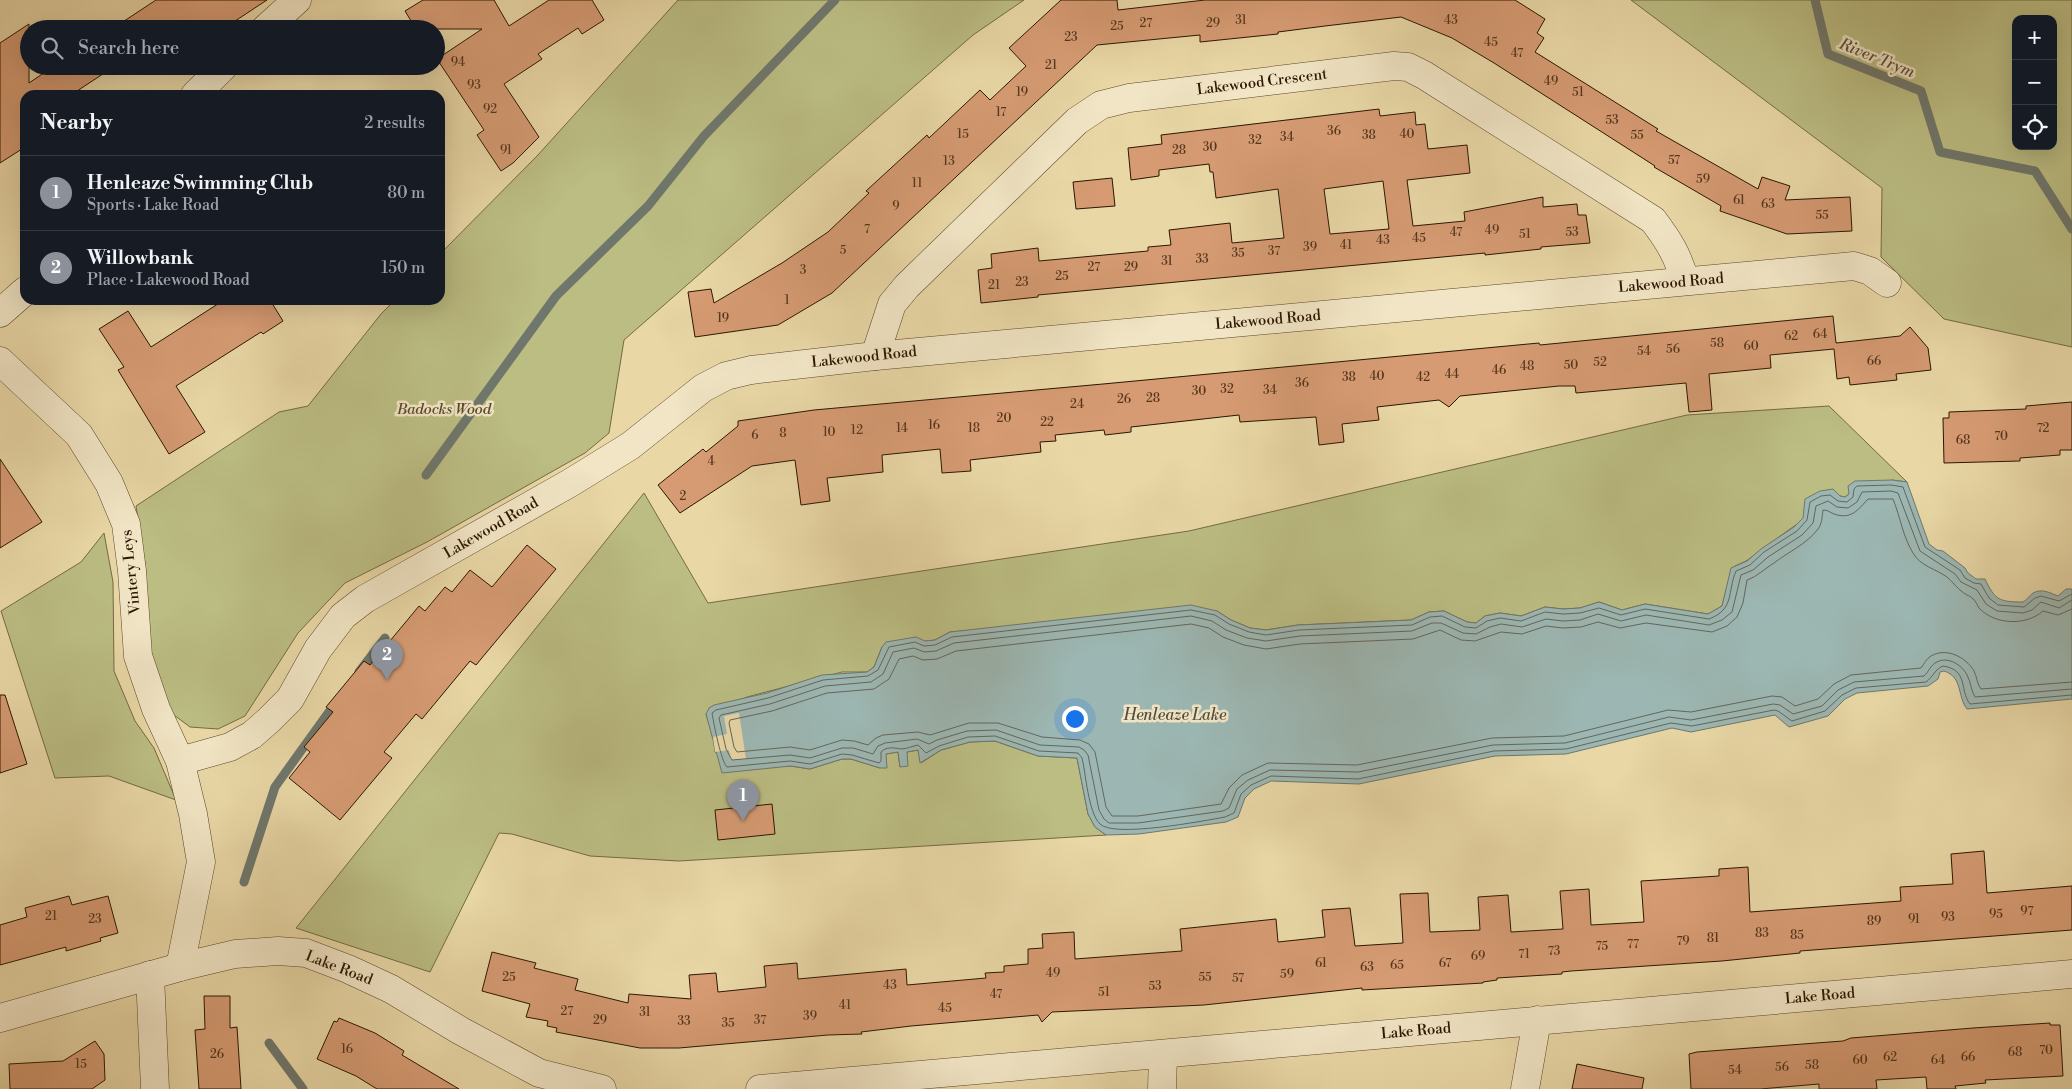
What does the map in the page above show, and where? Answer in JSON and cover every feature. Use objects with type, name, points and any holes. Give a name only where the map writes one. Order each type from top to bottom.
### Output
[{"type":"street","points":[[275,20],[297,0]]},
{"type":"street","name":"Lakewood Crescent","points":[[875,356],[892,304],[907,286],[1077,121],[1101,105],[1129,98],[1394,66],[1408,67],[1424,75],[1654,220],[1669,241],[1678,259],[1685,281]]},
{"type":"street","points":[[200,90],[215,75]]},
{"type":"street","name":"Lakewood Road","points":[[180,761],[230,747],[252,735],[290,699],[318,649],[343,616],[364,600],[570,483],[630,446],[704,388],[726,376],[751,370],[875,356],[1854,266],[1870,271],[1887,283]]},
{"type":"street","points":[[0,313],[20,295]]},
{"type":"street","name":"Vintery Leys","points":[[0,361],[79,435],[109,483],[126,524],[132,570],[138,656],[156,709],[180,761]]},
{"type":"street","points":[[180,761],[193,814],[201,862],[180,967]]},
{"type":"street","name":"Lake Road","points":[[0,1018],[150,975],[235,954],[278,951],[306,953],[348,969],[391,989],[461,1031],[539,1072],[602,1089]]},
{"type":"street","name":"Lake Road","points":[[760,1089],[2072,974]]},
{"type":"street","points":[[150,975],[155,1089]]},
{"type":"street","points":[[1525,1089],[1537,1020]]},
{"type":"street","points":[[1162,1089],[1163,1055]]},
{"type":"green space","name":"Badocks Wood","points":[[678,0],[1024,0],[973,35],[624,340],[609,433],[585,453],[427,542],[345,583],[298,633],[245,716],[218,729],[190,727],[170,712],[151,654],[145,564],[136,506],[279,412],[308,406],[390,305],[445,305],[445,249],[537,156]]},
{"type":"green space","points":[[1631,0],[2072,0],[2072,347],[1944,319],[1881,257],[1882,188]]},
{"type":"green space","points":[[1829,406],[1907,482],[1892,480],[1845,497],[1840,496],[1816,511],[1747,560],[1732,568],[1722,606],[1708,614],[1645,604],[1622,610],[1599,602],[1580,608],[1545,607],[1521,616],[1500,613],[1485,616],[1476,623],[1467,622],[1444,611],[1429,612],[1411,620],[1298,625],[1266,630],[1250,628],[1231,620],[1217,611],[950,632],[935,640],[882,647],[874,667],[867,672],[842,672],[747,697],[706,714],[713,737],[715,752],[771,767],[791,766],[810,769],[842,759],[851,759],[880,768],[886,754],[898,752],[900,767],[907,752],[918,750],[921,763],[941,750],[970,742],[995,741],[1038,756],[1077,758],[1088,814],[1095,827],[1106,835],[679,861],[590,856],[512,834],[499,833],[430,972],[296,928],[644,493],[708,603],[1189,531],[1687,415]]},
{"type":"green space","points":[[104,533],[113,582],[114,671],[135,721],[154,748],[176,800],[109,776],[55,778],[1,611],[81,562]]},
{"type":"water","name":"Henleaze Lake","points":[[1892,480],[1907,482],[1929,544],[1937,550],[1943,551],[1976,579],[1985,579],[1995,596],[2003,600],[2023,602],[2036,592],[2046,592],[2058,596],[2066,589],[2072,589],[2072,699],[1967,709],[1957,682],[1950,674],[1944,671],[1940,672],[1938,679],[1928,686],[1857,693],[1845,699],[1828,716],[1789,727],[1775,715],[1691,732],[1672,728],[1566,754],[1495,756],[1359,784],[1271,781],[1254,789],[1245,798],[1238,817],[1226,822],[1139,834],[1106,835],[1095,827],[1088,814],[1077,758],[1038,756],[995,741],[970,742],[941,750],[920,763],[918,750],[907,752],[908,766],[900,767],[898,752],[886,754],[887,768],[880,768],[851,759],[842,759],[810,769],[791,766],[722,773],[706,714],[709,708],[714,705],[767,693],[822,675],[867,672],[874,667],[886,642],[916,637],[925,641],[935,640],[950,632],[1191,605],[1217,611],[1231,620],[1250,628],[1266,630],[1298,625],[1411,620],[1429,612],[1444,611],[1467,622],[1476,623],[1485,616],[1500,613],[1521,616],[1545,607],[1580,608],[1599,602],[1622,610],[1645,604],[1708,614],[1722,606],[1731,568],[1747,561],[1761,549],[1794,527],[1803,518],[1805,499],[1820,491],[1833,489],[1840,496],[1845,497],[1849,494],[1848,486],[1855,481]]},
{"type":"pier","points":[[739,713],[746,759],[731,760],[729,750],[715,752],[713,737],[727,734],[724,716]]},
{"type":"building","points":[[156,0],[267,0],[237,20],[126,20]]},
{"type":"building","points":[[423,0],[494,0],[509,26],[549,0],[592,0],[604,20],[582,34],[578,28],[538,54],[542,59],[504,84],[539,137],[513,163],[501,171],[477,135],[484,130],[445,71],[445,54],[482,29],[445,29],[445,20],[410,20],[405,11]]},
{"type":"building","points":[[1061,0],[1117,0],[1118,10],[1205,0],[1515,0],[1545,19],[1537,33],[1544,38],[1535,52],[1658,129],[1656,131],[1758,189],[1762,177],[1790,186],[1785,200],[1850,197],[1852,231],[1787,234],[1720,211],[1721,206],[1654,167],[1494,63],[1452,38],[1401,17],[1278,32],[1278,34],[1200,42],[1200,35],[1097,45],[832,293],[778,325],[695,337],[688,292],[711,289],[714,303],[782,263],[828,232],[869,193],[866,191],[927,135],[929,138],[980,90],[990,100],[1026,66],[1009,48]]},
{"type":"building","points":[[20,30],[20,75],[29,75],[29,83],[41,75],[101,75],[79,90],[20,90],[20,150],[0,163],[0,43]]},
{"type":"building","points":[[1379,109],[1380,116],[1415,112],[1416,125],[1425,124],[1428,149],[1467,145],[1470,173],[1407,180],[1413,226],[1465,221],[1464,212],[1543,197],[1543,207],[1577,204],[1578,215],[1586,215],[1590,243],[1541,247],[1541,249],[1485,255],[1485,253],[1038,295],[1038,297],[981,303],[978,270],[992,268],[991,254],[1038,248],[1039,261],[1148,251],[1148,247],[1171,245],[1169,230],[1230,223],[1232,243],[1284,238],[1278,189],[1216,198],[1213,172],[1210,172],[1209,164],[1159,170],[1159,176],[1131,180],[1128,148],[1162,144],[1161,135]],"holes":[[[1383,181],[1389,229],[1330,234],[1324,189]]]},
{"type":"building","points":[[1112,178],[1115,206],[1076,209],[1073,182]]},
{"type":"building","points":[[216,305],[273,305],[283,321],[263,334],[261,332],[176,386],[205,432],[169,454],[118,370],[124,367],[99,329],[128,311],[151,347]]},
{"type":"building","points":[[1833,316],[1836,343],[1900,336],[1910,327],[1928,348],[1931,370],[1896,374],[1897,380],[1850,385],[1849,377],[1837,379],[1834,349],[1770,355],[1771,368],[1709,374],[1712,410],[1689,412],[1686,383],[1576,393],[1575,386],[1559,386],[1460,396],[1449,407],[1439,400],[1377,407],[1379,420],[1342,424],[1344,442],[1319,445],[1316,417],[1240,422],[1239,415],[1131,427],[1131,432],[1105,435],[1104,430],[1055,435],[1056,441],[1040,442],[1041,452],[970,460],[971,471],[942,473],[940,449],[882,455],[883,472],[827,478],[830,501],[801,505],[795,460],[752,466],[680,513],[658,485],[703,449],[706,452],[738,426],[738,421],[814,410],[1539,343],[1540,345]]},
{"type":"building","points":[[2072,402],[2072,450],[2060,450],[2060,455],[2020,458],[2020,461],[1944,463],[1943,418],[1949,418],[1949,412],[2026,409],[2026,406]]},
{"type":"building","points":[[0,459],[42,522],[0,548]]},
{"type":"building","points":[[527,545],[556,569],[476,665],[470,661],[422,719],[416,714],[384,752],[392,758],[340,820],[289,778],[310,752],[304,747],[333,712],[326,707],[364,661],[370,665],[419,606],[425,611],[445,587],[452,592],[470,570],[492,587]]},
{"type":"building","points":[[0,695],[5,695],[27,764],[0,773]]},
{"type":"building","points":[[772,804],[775,834],[718,840],[715,810]]},
{"type":"building","points":[[1984,851],[1987,893],[2072,886],[2072,930],[1800,951],[1800,953],[1722,961],[1571,971],[1562,972],[1562,974],[1497,978],[1497,980],[1483,983],[1362,990],[1362,988],[1204,1005],[1052,1012],[1042,1022],[1038,1015],[911,1026],[861,1032],[862,1034],[828,1035],[679,1048],[640,1048],[556,1032],[557,1028],[547,1026],[548,1021],[526,1017],[530,1004],[482,991],[492,952],[536,963],[534,968],[578,979],[575,990],[628,1003],[629,994],[691,999],[689,975],[716,973],[718,992],[766,987],[764,966],[797,963],[798,979],[906,969],[907,985],[986,978],[985,973],[1004,972],[1004,966],[1028,964],[1028,949],[1043,948],[1042,934],[1074,932],[1075,959],[1182,951],[1180,929],[1276,919],[1278,942],[1325,937],[1322,910],[1350,908],[1355,946],[1403,943],[1400,894],[1428,893],[1430,932],[1480,930],[1478,897],[1508,895],[1511,932],[1563,929],[1560,891],[1589,889],[1591,925],[1644,922],[1641,881],[1719,876],[1719,869],[1748,867],[1750,912],[1901,901],[1900,887],[1953,884],[1951,854]]},
{"type":"building","points":[[69,896],[72,905],[108,896],[118,933],[100,938],[101,941],[66,951],[66,947],[0,965],[0,925],[27,917],[25,908]]},
{"type":"building","points":[[204,996],[230,996],[230,1028],[237,1027],[241,1089],[199,1089],[195,1030],[205,1029]]},
{"type":"building","points":[[339,1018],[375,1033],[404,1051],[402,1055],[459,1089],[377,1089],[356,1076],[317,1059],[334,1021],[337,1022]]},
{"type":"building","points":[[2050,1023],[2050,1025],[2060,1025],[2063,1076],[1985,1080],[1986,1083],[1955,1086],[1956,1089],[1927,1089],[1926,1077],[1876,1080],[1877,1089],[1819,1089],[1819,1084],[1760,1089],[1691,1089],[1689,1054],[1697,1052]]},
{"type":"building","points":[[95,1041],[104,1054],[105,1080],[92,1089],[10,1089],[9,1064],[63,1061]]},
{"type":"building","points":[[1577,1064],[1644,1078],[1642,1089],[1572,1089]]},
{"type":"waterway","points":[[426,475],[556,296],[648,206],[704,136],[835,0]]},
{"type":"waterway","name":"River Trym","points":[[1815,0],[1828,54],[1921,91],[1940,152],[2035,171],[2072,229]]},
{"type":"waterway","points":[[359,672],[385,638]]},
{"type":"waterway","points":[[244,882],[275,787],[336,702]]},
{"type":"waterway","points":[[269,1043],[303,1089]]},
{"type":"place","name":"Willowbank","points":[[387,680]]},
{"type":"place","name":"Henleaze Swimming Club","points":[[743,821]]}]
